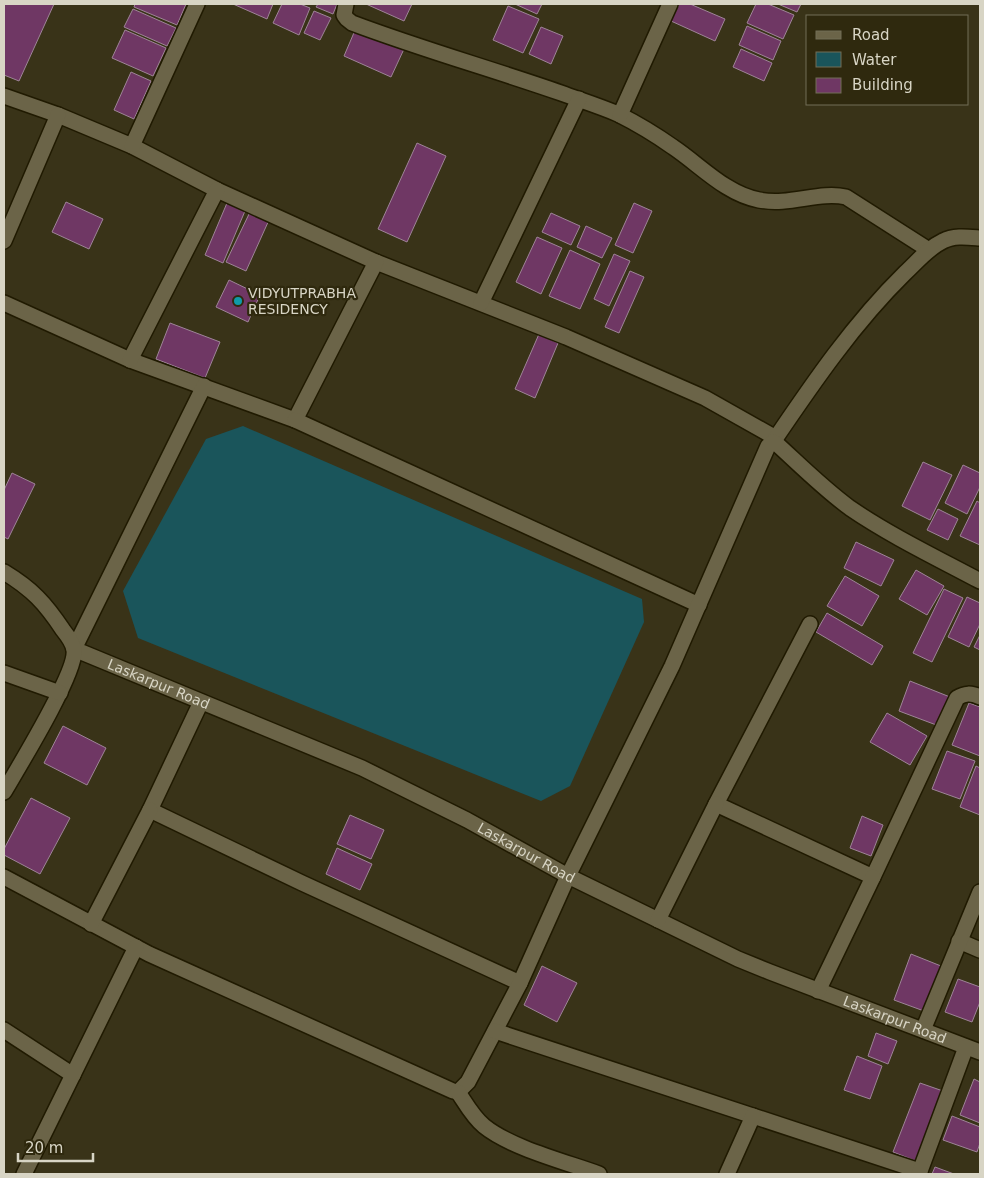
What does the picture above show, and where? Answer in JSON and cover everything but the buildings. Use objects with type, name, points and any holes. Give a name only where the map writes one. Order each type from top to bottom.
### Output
[{"type":"street","points":[[132,146],[198,4]]},
{"type":"street","points":[[346,4],[344,15],[352,23],[579,99],[620,115],[672,145],[735,192],[759,200],[783,203],[836,194],[846,197],[928,250]]},
{"type":"street","points":[[620,115],[670,4]]},
{"type":"street","points":[[4,96],[58,115],[132,146],[217,190],[376,262],[566,337],[705,398],[775,440],[825,487],[852,509],[908,543],[980,581]]},
{"type":"street","points":[[481,303],[579,99]]},
{"type":"street","points":[[4,241],[58,115]]},
{"type":"street","points":[[130,360],[217,190]]},
{"type":"street","points":[[458,1092],[468,1082],[520,982],[568,876],[636,742],[699,605],[768,446],[775,440],[856,326],[889,288],[928,250],[944,240],[958,237],[980,238]]},
{"type":"street","points":[[295,420],[376,262]]},
{"type":"street","points":[[4,303],[130,360],[295,420],[699,605]]},
{"type":"street","points":[[4,792],[60,693],[73,660],[74,649],[204,386]]},
{"type":"street","points":[[4,572],[24,584],[40,599],[68,635],[74,649]]},
{"type":"street","points":[[658,920],[810,624]]},
{"type":"street","name":"Laskarpur Road","points":[[74,649],[362,768],[467,820],[568,876],[738,959],[973,1049]]},
{"type":"street","points":[[4,673],[60,693]]},
{"type":"street","points":[[818,991],[957,698],[963,694],[980,697]]},
{"type":"street","points":[[91,924],[150,810],[201,702]]},
{"type":"street","points":[[716,804],[873,877]]},
{"type":"street","points":[[150,810],[302,883],[520,982]]},
{"type":"street","points":[[4,877],[136,948],[452,1091],[458,1092],[469,1109],[484,1126],[515,1144],[599,1174]]},
{"type":"street","points":[[922,1030],[980,892]]},
{"type":"street","points":[[960,941],[980,950]]},
{"type":"street","points":[[24,1174],[136,948]]},
{"type":"street","points":[[4,1030],[73,1076]]},
{"type":"street","points":[[495,1031],[919,1173],[973,1049]]},
{"type":"street","points":[[727,1174],[753,1116]]},
{"type":"water","points":[[243,426],[642,599],[644,622],[570,786],[541,801],[138,638],[123,591],[206,439]]},
{"type":"place","name":"VIDYUTPRABHA RESIDENCY","points":[[238,301]]}]
